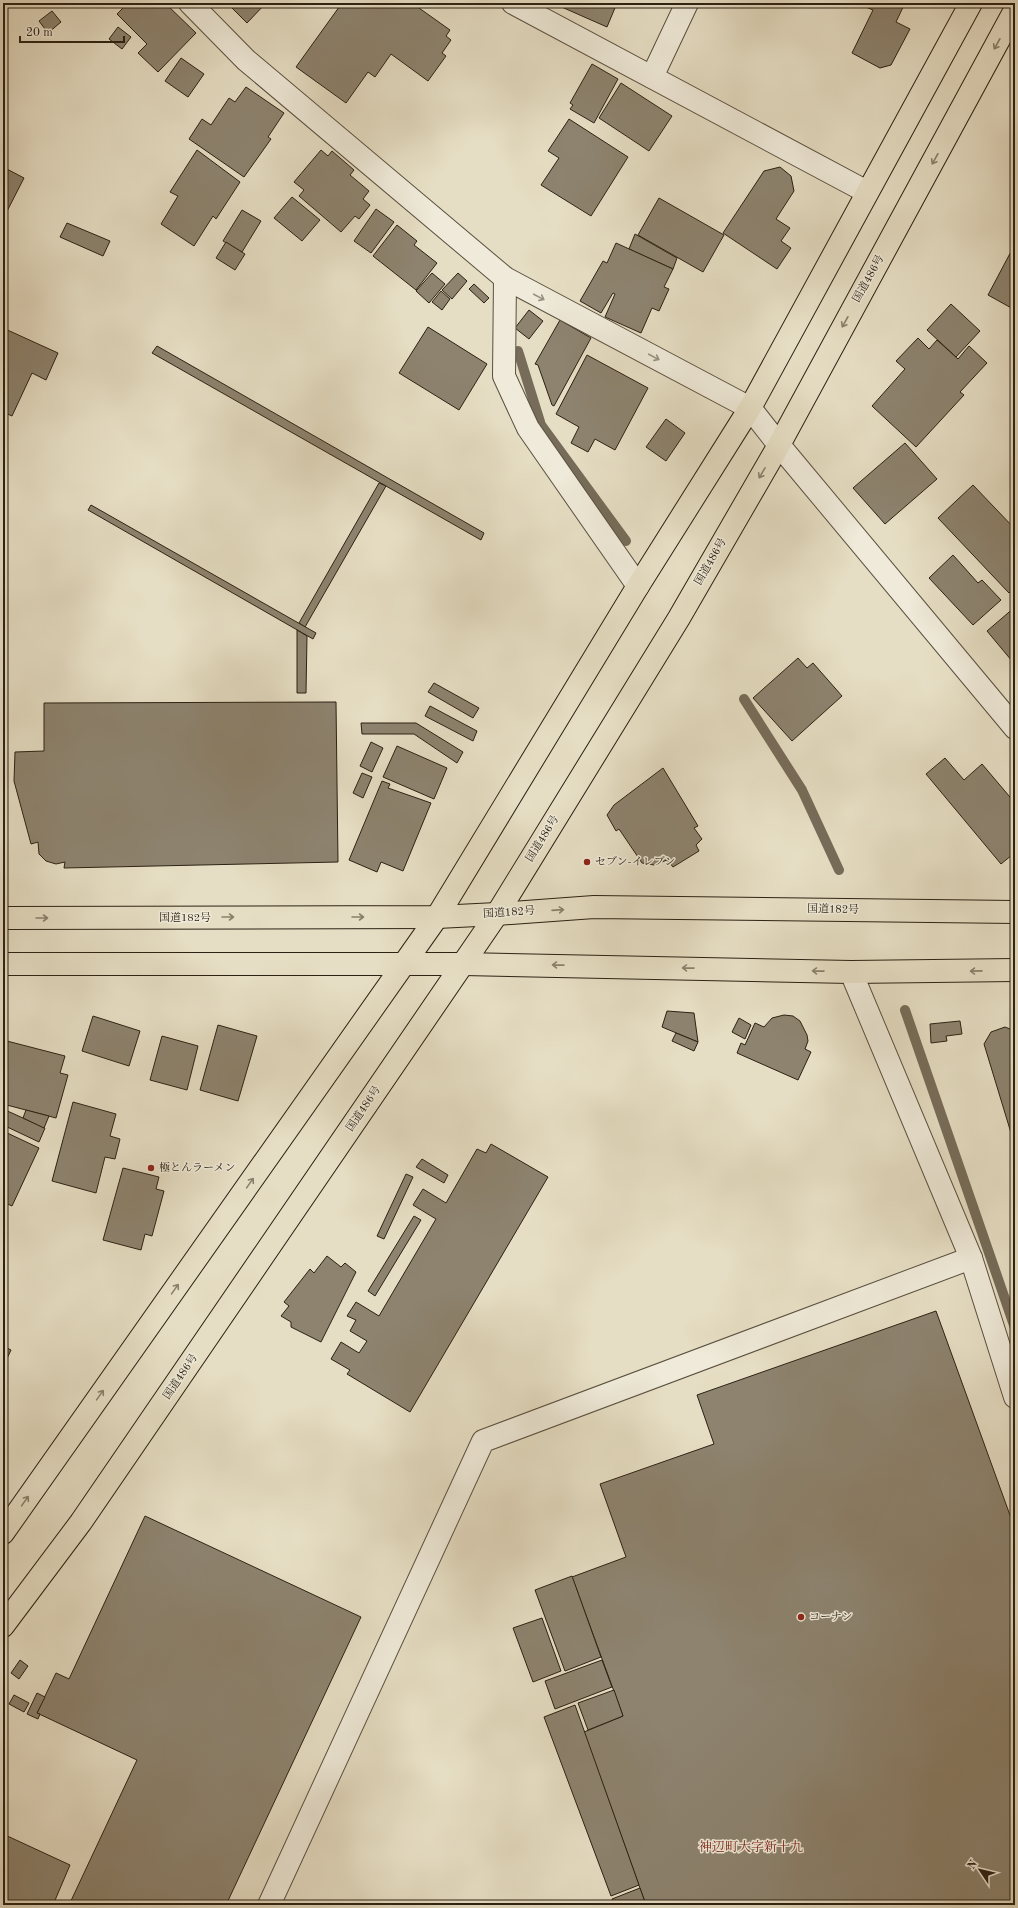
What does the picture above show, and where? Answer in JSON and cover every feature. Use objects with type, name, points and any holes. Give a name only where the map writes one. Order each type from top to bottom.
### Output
[{"type":"highway","points":[[3,1533],[437,917],[638,586],[750,408],[971,3]]},
{"type":"highway","name":"国道486号","points":[[3,1626],[81,1522],[496,914],[679,618],[778,444],[1015,10]]},
{"type":"highway","name":"国道182号","points":[[3,918],[437,917],[594,907],[1015,912]]},
{"type":"highway","points":[[3,964],[463,964],[851,972],[1015,970]]},
{"type":"street","points":[[190,3],[246,60],[505,278],[750,408],[778,444],[1015,728]]},
{"type":"street","points":[[513,3],[868,192]]},
{"type":"street","points":[[652,77],[687,3]]},
{"type":"street","points":[[505,278],[504,376],[528,428],[638,586]]},
{"type":"street","points":[[851,972],[971,1258],[1015,1397]]},
{"type":"street","points":[[269,1905],[483,1440],[971,1258]]},
{"type":"building","points":[[3,3],[13,3],[3,12]]},
{"type":"building","points":[[128,3],[165,3],[196,33],[158,72],[138,53],[147,44],[117,14]]},
{"type":"building","points":[[227,3],[266,3],[247,23]]},
{"type":"building","points":[[342,3],[348,6],[350,3],[412,3],[450,30],[446,36],[451,40],[442,53],[446,56],[428,81],[391,54],[375,77],[368,72],[346,103],[296,67]]},
{"type":"building","points":[[558,3],[617,3],[607,27],[557,5]]},
{"type":"building","points":[[862,3],[905,3],[896,22],[910,29],[891,65],[880,68],[852,53],[873,10],[861,5]]},
{"type":"building","points":[[52,11],[61,22],[48,33],[39,21]]},
{"type":"building","points":[[118,27],[131,37],[122,49],[109,39]]},
{"type":"building","points":[[181,58],[204,74],[188,97],[165,81]]},
{"type":"building","points":[[592,64],[618,79],[594,123],[570,109],[573,105],[570,103]]},
{"type":"building","points":[[621,83],[672,116],[649,151],[599,118]]},
{"type":"building","points":[[246,87],[284,113],[268,137],[271,139],[244,177],[189,139],[202,119],[211,125],[229,98],[235,102]]},
{"type":"building","points":[[569,119],[628,157],[591,216],[541,185],[559,158],[548,151]]},
{"type":"building","points":[[197,150],[240,182],[216,219],[213,216],[194,246],[161,224],[178,196],[170,192]]},
{"type":"building","points":[[321,150],[328,156],[332,151],[354,170],[350,175],[369,191],[363,199],[370,205],[359,219],[355,216],[341,232],[299,196],[304,190],[294,182]]},
{"type":"building","points":[[3,167],[24,178],[3,219]]},
{"type":"building","points":[[780,167],[791,176],[794,191],[776,219],[790,228],[781,241],[791,248],[777,269],[723,233],[764,171]]},
{"type":"building","points":[[292,197],[320,220],[302,241],[274,218]]},
{"type":"building","points":[[659,198],[724,235],[703,272],[638,235]]},
{"type":"building","points":[[376,209],[394,222],[371,253],[354,241]]},
{"type":"building","points":[[242,210],[261,221],[242,252],[223,241]]},
{"type":"building","points":[[67,223],[110,241],[103,256],[60,237]]},
{"type":"building","points":[[397,225],[417,241],[414,245],[437,263],[416,290],[373,256]]},
{"type":"building","points":[[635,234],[677,258],[673,269],[629,249]]},
{"type":"building","points":[[226,242],[245,254],[235,270],[216,258]]},
{"type":"building","points":[[616,243],[673,269],[664,287],[669,289],[659,311],[652,308],[641,333],[605,317],[615,294],[613,293],[601,313],[580,301],[603,261],[607,263]]},
{"type":"building","points":[[1015,244],[1015,310],[988,295]]},
{"type":"building","points":[[432,273],[445,284],[429,303],[416,291]]},
{"type":"building","points":[[458,273],[467,281],[452,299],[442,290]]},
{"type":"building","points":[[474,284],[489,298],[484,303],[469,289]]},
{"type":"building","points":[[441,291],[450,299],[442,310],[432,302]]},
{"type":"building","points":[[951,304],[980,331],[956,357],[927,330]]},
{"type":"building","points":[[529,310],[543,321],[529,339],[515,328]]},
{"type":"building","points":[[560,320],[591,338],[554,406],[552,405],[538,365],[535,364]]},
{"type":"building","points":[[428,327],[487,364],[459,410],[399,373]]},
{"type":"building","points":[[3,328],[58,353],[46,380],[32,373],[12,416],[3,412]]},
{"type":"building","points":[[918,338],[929,349],[937,340],[958,359],[969,346],[987,363],[960,392],[964,395],[916,447],[872,406],[905,369],[896,361]]},
{"type":"building","points":[[157,346],[484,533],[481,540],[152,353]]},
{"type":"building","points":[[587,355],[648,388],[615,450],[595,439],[588,452],[571,443],[579,427],[556,414]]},
{"type":"building","points":[[666,419],[685,433],[666,461],[646,447]]},
{"type":"building","points":[[905,443],[937,479],[885,524],[853,488]]},
{"type":"building","points":[[379,483],[386,486],[305,627],[299,623]]},
{"type":"building","points":[[973,485],[1015,529],[1015,587],[1009,593],[938,518]]},
{"type":"building","points":[[91,505],[316,633],[313,639],[88,510]]},
{"type":"building","points":[[953,555],[978,583],[982,580],[1001,600],[973,625],[929,578]]},
{"type":"building","points":[[1015,607],[1015,658],[1012,661],[987,631]]},
{"type":"building","points":[[297,630],[307,636],[306,693],[297,693]]},
{"type":"building","points":[[798,658],[807,668],[813,663],[842,696],[792,741],[753,698]]},
{"type":"building","points":[[434,683],[479,708],[473,718],[428,692]]},
{"type":"building","points":[[336,702],[338,862],[64,868],[65,862],[56,864],[46,861],[39,854],[38,842],[31,844],[14,781],[15,752],[44,751],[44,703]]},
{"type":"building","points":[[430,706],[477,731],[473,741],[425,716]]},
{"type":"building","points":[[361,723],[416,723],[463,752],[457,763],[414,734],[362,734]]},
{"type":"building","points":[[371,742],[383,748],[372,772],[360,766]]},
{"type":"building","points":[[397,746],[447,768],[434,799],[383,777]]},
{"type":"building","points":[[945,758],[964,780],[982,764],[1015,803],[1015,858],[1012,855],[1001,864],[926,774]]},
{"type":"building","points":[[663,768],[698,826],[694,828],[702,839],[696,845],[699,851],[673,867],[667,860],[654,865],[642,863],[619,829],[616,831],[607,815],[614,805]]},
{"type":"building","points":[[362,773],[372,777],[363,798],[353,793]]},
{"type":"building","points":[[382,781],[390,784],[388,788],[431,803],[403,871],[381,862],[377,872],[349,860]]},
{"type":"building","points":[[667,1011],[694,1013],[698,1042],[662,1027]]},
{"type":"building","points":[[784,1015],[793,1016],[800,1021],[807,1035],[808,1041],[805,1049],[811,1052],[798,1080],[737,1053],[741,1043],[745,1045],[755,1023],[764,1027],[772,1018]]},
{"type":"building","points":[[93,1016],[140,1031],[129,1066],[82,1051]]},
{"type":"building","points":[[739,1018],[751,1025],[745,1039],[732,1032]]},
{"type":"building","points":[[960,1021],[962,1034],[946,1036],[947,1041],[931,1043],[930,1024]]},
{"type":"building","points":[[218,1025],[257,1036],[238,1101],[200,1090]]},
{"type":"building","points":[[1005,1027],[1015,1031],[1015,1146],[984,1044],[991,1032]]},
{"type":"building","points":[[676,1033],[698,1042],[694,1051],[672,1041]]},
{"type":"building","points":[[162,1036],[198,1046],[187,1090],[150,1080]]},
{"type":"building","points":[[3,1040],[65,1056],[60,1073],[68,1075],[56,1118],[3,1104]]},
{"type":"building","points":[[73,1102],[116,1114],[110,1136],[120,1139],[115,1159],[105,1157],[96,1193],[52,1181]]},
{"type":"building","points":[[3,1109],[45,1128],[39,1142],[3,1125]]},
{"type":"building","points":[[26,1110],[49,1116],[44,1128],[23,1118]]},
{"type":"building","points":[[3,1131],[39,1148],[12,1206],[3,1202]]},
{"type":"building","points":[[491,1144],[548,1177],[410,1412],[347,1374],[350,1370],[331,1359],[341,1342],[359,1353],[367,1341],[350,1331],[356,1320],[347,1316],[356,1302],[379,1316],[436,1219],[413,1205],[423,1189],[446,1203],[477,1149],[486,1153]]},
{"type":"building","points":[[422,1159],[448,1175],[444,1183],[416,1167]]},
{"type":"building","points":[[123,1168],[159,1177],[156,1189],[164,1191],[152,1236],[145,1234],[141,1250],[103,1240]]},
{"type":"building","points":[[406,1174],[413,1177],[384,1239],[377,1236]]},
{"type":"building","points":[[414,1216],[421,1220],[375,1296],[368,1291]]},
{"type":"building","points":[[327,1256],[341,1267],[345,1263],[356,1272],[321,1342],[291,1327],[291,1322],[281,1316],[289,1306],[284,1302],[310,1269],[314,1273]]},
{"type":"building","name":"コーナン","points":[[936,1311],[1015,1529],[1015,1903],[1009,1905],[646,1905],[584,1732],[623,1716],[572,1577],[626,1557],[600,1484],[714,1444],[697,1395]]},
{"type":"building","points":[[3,1346],[11,1350],[3,1367]]},
{"type":"building","points":[[145,1516],[361,1617],[226,1905],[69,1905],[137,1760],[37,1713],[56,1673],[69,1679]]},
{"type":"building","points":[[572,1576],[601,1657],[565,1671],[535,1590]]},
{"type":"building","points":[[542,1618],[561,1671],[533,1682],[513,1628]]},
{"type":"building","points":[[20,1660],[28,1666],[19,1679],[11,1673]]},
{"type":"building","points":[[602,1660],[612,1687],[555,1709],[545,1681]]},
{"type":"building","points":[[614,1690],[623,1716],[588,1730],[578,1703]]},
{"type":"building","points":[[37,1693],[45,1697],[37,1713],[40,1714],[38,1719],[27,1714]]},
{"type":"building","points":[[14,1695],[29,1703],[24,1712],[9,1704]]},
{"type":"building","points":[[575,1705],[639,1885],[611,1896],[544,1717]]},
{"type":"building","points":[[3,1834],[70,1865],[53,1905],[3,1905]]},
{"type":"building","points":[[640,1888],[646,1905],[614,1905],[612,1899]]},
{"type":"waterway","points":[[518,351],[541,425],[626,541]]},
{"type":"waterway","points":[[744,699],[802,790],[839,870]]},
{"type":"waterway","points":[[905,1010],[1015,1328]]},
{"type":"place","name":"セブン-イレブン","points":[[587,862]]},
{"type":"place","name":"極とんラーメン","points":[[151,1168]]},
{"type":"place","name":"コーナン","points":[[801,1617]]},
{"type":"district","name":"神辺町大字新十九","points":[[751,1847]]}]
